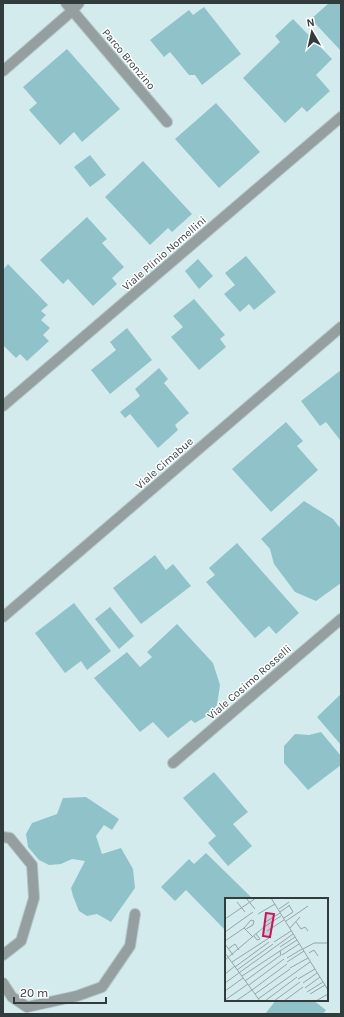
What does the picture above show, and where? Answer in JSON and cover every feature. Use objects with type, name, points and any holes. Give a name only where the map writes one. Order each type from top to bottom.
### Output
[{"type":"street","points":[[3,71],[69,7],[79,3]]},
{"type":"street","name":"Parco Bronzino","points":[[69,7],[167,122]]},
{"type":"street","name":"Viale Plinio Nomellini","points":[[3,406],[341,117]]},
{"type":"street","name":"Viale Cimabue","points":[[3,617],[341,327]]},
{"type":"street","name":"Viale Cosimo Rosselli","points":[[173,763],[341,619]]},
{"type":"street","points":[[3,837],[10,838],[32,865],[34,898],[21,941],[3,955]]},
{"type":"street","points":[[3,983],[12,997],[27,1007],[77,996],[102,987],[130,946],[136,914]]},
{"type":"building","points":[[329,3],[341,3],[341,51],[311,19]]},
{"type":"building","points":[[204,7],[241,54],[202,85],[195,75],[189,75],[170,52],[164,57],[150,40],[189,10],[193,15]]},
{"type":"building","points":[[293,19],[332,59],[316,75],[330,91],[307,112],[302,107],[285,123],[243,78],[280,42],[275,36]]},
{"type":"building","points":[[67,49],[120,109],[82,142],[74,132],[60,145],[29,110],[37,103],[23,87]]},
{"type":"building","points":[[216,103],[260,152],[219,188],[175,139]]},
{"type":"building","points":[[90,155],[106,175],[90,187],[74,167]]},
{"type":"building","points":[[143,161],[192,214],[172,232],[168,228],[150,245],[105,197]]},
{"type":"building","points":[[87,217],[107,239],[102,243],[124,267],[112,278],[117,284],[93,306],[68,279],[63,284],[40,260]]},
{"type":"building","points":[[246,256],[276,292],[254,310],[249,304],[240,312],[224,294],[235,285],[225,273]]},
{"type":"building","points":[[198,259],[213,276],[199,289],[185,271]]},
{"type":"building","points":[[8,264],[48,305],[41,311],[46,315],[41,320],[50,328],[43,335],[49,341],[27,361],[20,354],[16,358],[3,345],[3,270]]},
{"type":"building","points":[[194,299],[225,335],[220,339],[226,347],[199,370],[171,337],[183,327],[173,316]]},
{"type":"building","points":[[127,328],[152,360],[110,394],[91,370],[116,350],[110,342]]},
{"type":"building","points":[[159,368],[168,379],[164,383],[189,413],[175,425],[178,430],[158,448],[130,414],[125,418],[120,412],[140,396],[135,389]]},
{"type":"building","points":[[341,370],[340,440],[326,422],[320,426],[301,401]]},
{"type":"building","points":[[286,422],[303,441],[297,446],[318,470],[271,512],[232,469]]},
{"type":"building","points":[[304,501],[333,519],[341,529],[341,583],[316,601],[295,592],[274,564],[270,549],[261,539]]},
{"type":"building","points":[[237,543],[299,613],[276,634],[269,626],[255,638],[206,582],[215,575],[209,568]]},
{"type":"building","points":[[155,555],[166,570],[173,564],[191,586],[141,624],[113,588]]},
{"type":"building","points":[[74,603],[111,651],[87,670],[81,661],[65,673],[35,633]]},
{"type":"building","points":[[110,607],[134,636],[119,649],[95,619]]},
{"type":"building","points":[[177,624],[213,663],[220,685],[217,705],[210,714],[195,723],[191,720],[168,738],[153,722],[140,732],[94,678],[127,652],[140,667],[152,657],[147,652]]},
{"type":"building","points":[[341,694],[341,745],[317,717]]},
{"type":"building","points":[[321,732],[341,756],[341,765],[308,790],[284,763],[284,746],[295,734],[309,735]]},
{"type":"building","points":[[214,772],[248,812],[233,824],[252,846],[228,866],[208,843],[216,836],[183,798]]},
{"type":"building","points":[[86,797],[119,819],[112,830],[104,825],[96,836],[102,854],[121,848],[133,869],[135,888],[111,922],[97,914],[87,916],[79,911],[71,888],[85,861],[72,859],[61,864],[49,865],[39,860],[28,847],[26,834],[32,823],[57,814],[63,798]]},
{"type":"building","points":[[206,853],[252,898],[225,898],[225,930],[186,890],[175,901],[161,887],[189,859],[194,864]]},
{"type":"building","points":[[275,1001],[314,1001],[326,1010],[323,1014],[265,1014]]}]
